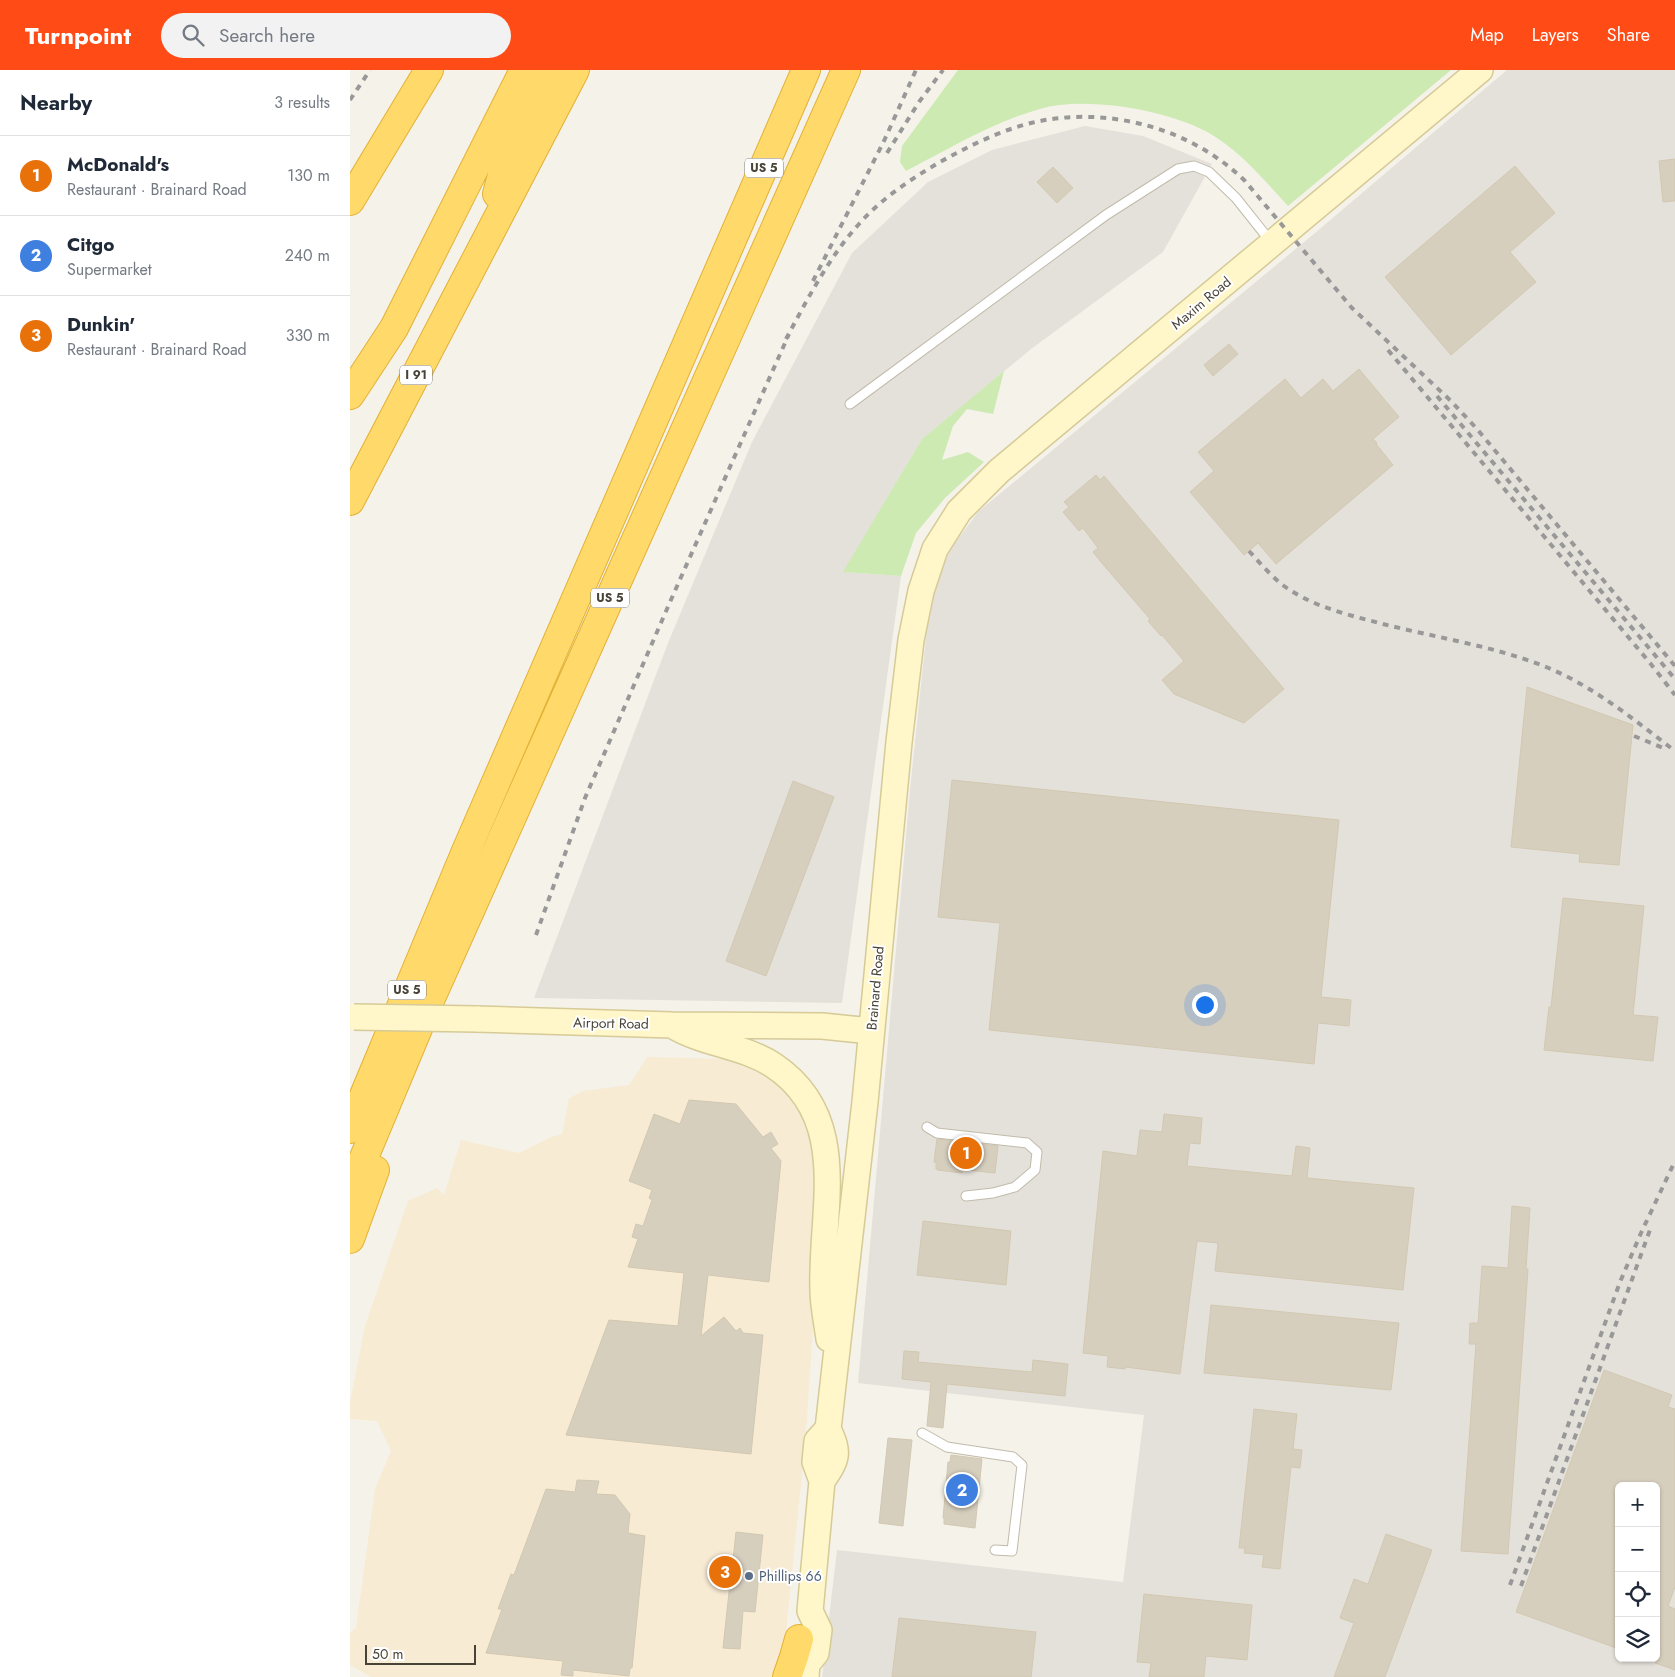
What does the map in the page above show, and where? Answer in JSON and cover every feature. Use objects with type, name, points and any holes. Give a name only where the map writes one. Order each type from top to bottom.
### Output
[{"type":"highway","points":[[350,201],[429,70]]},
{"type":"highway","points":[[350,382],[504,70]]},
{"type":"highway","points":[[350,395],[394,328],[524,70]]},
{"type":"highway","points":[[483,249],[507,156],[552,70]]},
{"type":"highway","name":"I 91","points":[[350,502],[575,70]]},
{"type":"highway","name":"US 5","points":[[350,1129],[466,851],[806,70]]},
{"type":"highway","name":"US 5","points":[[350,1191],[403,1062],[846,70]]},
{"type":"highway","points":[[350,1097],[376,1043],[435,902],[466,851]]},
{"type":"highway","points":[[350,1239],[382,1152],[403,1062]]},
{"type":"main road","name":"Maxim Road","points":[[935,549],[959,511],[999,471],[1480,70]]},
{"type":"main road","name":"Brainard Road","points":[[800,1664],[800,1622],[810,1611],[822,1481],[815,1462],[817,1441],[828,1429],[865,1102],[899,742],[911,640],[921,591],[935,549]]},
{"type":"main road","name":"Airport Road","points":[[352,1017],[822,1026],[871,1032]]},
{"type":"main road","points":[[672,1024],[704,1040],[747,1052],[770,1063],[795,1083],[815,1113],[823,1135],[827,1159],[822,1290],[834,1375]]},
{"type":"lane","points":[[850,404],[1106,215],[1178,168],[1194,166],[1210,172],[1236,198],[1272,243]]},
{"type":"lane","points":[[927,1127],[937,1133],[1027,1143],[1037,1152],[1035,1170],[1015,1187],[993,1193],[966,1196]]},
{"type":"lane","points":[[922,1432],[947,1447],[1013,1457],[1022,1465],[1012,1551],[994,1550]]},
{"type":"shaded area","points":[[1507,70],[1675,70],[1675,1677],[822,1677],[837,1550],[1123,1582],[1144,1415],[858,1383],[910,790],[928,617],[942,566],[954,544],[979,511],[1315,233]]},
{"type":"shaded area","points":[[1085,126],[1143,136],[1212,164],[1163,252],[1031,349],[922,439],[844,572],[901,576],[842,1003],[534,998],[668,643],[752,442],[852,253],[928,182],[992,150]]},
{"type":"shaded area","points":[[647,1057],[730,1059],[751,1064],[780,1082],[804,1108],[816,1141],[817,1273],[805,1445],[783,1661],[777,1677],[371,1677],[350,1665],[350,1633],[356,1628],[375,1489],[391,1451],[377,1421],[350,1419],[350,1402],[365,1326],[408,1201],[437,1188],[444,1195],[461,1140],[519,1153],[551,1137],[562,1134],[569,1098],[583,1091],[629,1085]]},
{"type":"green space","points":[[958,70],[1451,70],[1288,206],[1238,155],[1220,140],[1203,130],[1158,114],[1133,108],[1107,105],[1060,105],[1023,114],[972,137],[906,171],[900,162],[902,146]]},
{"type":"green space","points":[[1004,371],[993,414],[967,409],[953,426],[942,460],[968,452],[984,462],[945,498],[916,533],[901,576],[843,572],[922,439]]},
{"type":"building","points":[[1675,159],[1675,201],[1663,202],[1659,161]]},
{"type":"building","points":[[1515,166],[1555,213],[1510,252],[1536,282],[1451,355],[1385,277]]},
{"type":"building","points":[[1053,167],[1073,188],[1057,203],[1037,182]]},
{"type":"building","points":[[1229,344],[1238,354],[1213,376],[1204,365]]},
{"type":"building","points":[[1359,369],[1399,417],[1373,439],[1393,465],[1276,564],[1258,543],[1244,555],[1190,492],[1214,471],[1198,452],[1285,379],[1301,398],[1323,379],[1333,391]]},
{"type":"building","points":[[1096,475],[1100,480],[1104,476],[1284,689],[1244,723],[1174,694],[1162,680],[1184,661],[1148,621],[1150,619],[1093,552],[1098,548],[1083,528],[1079,531],[1063,512],[1069,507],[1064,502]]},
{"type":"building","points":[[1527,687],[1633,725],[1619,865],[1579,862],[1580,854],[1511,847]]},
{"type":"building","points":[[952,780],[1339,820],[1321,997],[1351,1000],[1349,1026],[1318,1023],[1314,1064],[989,1030],[1000,923],[938,917]]},
{"type":"building","points":[[793,781],[834,797],[766,976],[726,961]]},
{"type":"building","points":[[1563,898],[1644,906],[1633,1015],[1658,1017],[1653,1061],[1544,1050],[1549,1007],[1551,1007]]},
{"type":"building","points":[[689,1100],[736,1104],[763,1137],[771,1132],[778,1144],[771,1148],[781,1161],[769,1282],[708,1275],[701,1336],[724,1317],[736,1331],[740,1328],[743,1333],[763,1335],[751,1454],[566,1435],[609,1320],[678,1326],[684,1273],[628,1267],[638,1239],[632,1237],[636,1224],[643,1226],[652,1200],[649,1198],[652,1190],[629,1181],[654,1114],[680,1124]]},
{"type":"building","points":[[1164,1114],[1202,1118],[1200,1144],[1190,1143],[1187,1166],[1292,1176],[1296,1146],[1310,1148],[1307,1178],[1414,1188],[1403,1290],[1215,1271],[1218,1243],[1197,1241],[1180,1374],[1125,1367],[1125,1369],[1107,1367],[1108,1356],[1083,1353],[1103,1151],[1137,1156],[1140,1130],[1162,1132]]},
{"type":"building","points":[[937,1139],[998,1146],[995,1173],[968,1170],[962,1171],[962,1173],[937,1170],[936,1162],[934,1162]]},
{"type":"building","points":[[1512,1206],[1530,1208],[1526,1269],[1528,1269],[1508,1554],[1461,1551],[1476,1344],[1469,1344],[1470,1323],[1478,1323],[1482,1266],[1508,1268]]},
{"type":"building","points":[[923,1221],[1011,1231],[1006,1285],[917,1275]]},
{"type":"building","points":[[1211,1305],[1399,1323],[1391,1390],[1204,1373]]},
{"type":"building","points":[[904,1351],[919,1352],[918,1362],[1032,1372],[1033,1360],[1068,1364],[1065,1396],[947,1384],[943,1428],[927,1426],[931,1382],[902,1379]]},
{"type":"building","points":[[1604,1370],[1672,1395],[1668,1407],[1675,1409],[1675,1587],[1668,1606],[1675,1609],[1675,1670],[1655,1663],[1660,1662],[1660,1482],[1615,1482],[1615,1648],[1516,1612]]},
{"type":"building","points":[[1254,1409],[1297,1414],[1293,1449],[1302,1450],[1300,1468],[1291,1467],[1280,1569],[1262,1567],[1264,1555],[1244,1553],[1245,1548],[1239,1548]]},
{"type":"building","points":[[888,1438],[912,1440],[903,1526],[879,1523]]},
{"type":"building","points":[[951,1455],[982,1459],[975,1528],[944,1524],[948,1462],[950,1462]]},
{"type":"building","points":[[577,1480],[599,1481],[596,1494],[615,1495],[630,1514],[628,1533],[645,1536],[632,1668],[630,1668],[629,1676],[573,1670],[573,1676],[561,1675],[563,1661],[486,1653],[502,1609],[498,1609],[511,1574],[514,1575],[546,1489],[575,1492]]},
{"type":"building","points":[[736,1532],[763,1535],[755,1612],[743,1611],[740,1649],[723,1648],[730,1583],[712,1581],[715,1558],[733,1560]]},
{"type":"building","points":[[1386,1534],[1432,1550],[1385,1677],[1334,1677],[1354,1623],[1340,1618],[1354,1579],[1368,1584]]},
{"type":"building","points":[[1144,1594],[1252,1605],[1247,1660],[1206,1656],[1204,1677],[1149,1677],[1151,1663],[1137,1662]]},
{"type":"building","points":[[899,1618],[1036,1632],[1031,1677],[892,1677]]},
{"type":"railway","points":[[350,100],[370,70]]},
{"type":"railway","points":[[813,281],[884,141],[916,70]]},
{"type":"railway","points":[[887,153],[919,102],[943,70]]},
{"type":"railway","points":[[786,339],[828,265],[859,224],[897,190],[918,175],[951,156],[1007,130],[1059,118],[1117,119],[1173,134],[1223,162],[1245,181],[1352,308],[1451,401],[1477,429],[1675,666]]},
{"type":"railway","points":[[536,935],[585,798],[789,334]]},
{"type":"railway","points":[[1388,350],[1675,695]]},
{"type":"railway","points":[[1437,396],[1675,679]]},
{"type":"railway","points":[[1249,551],[1284,586],[1319,605],[1344,614],[1383,624],[1503,652],[1559,673],[1611,703],[1675,751]]},
{"type":"railway","points":[[1634,736],[1666,749]]},
{"type":"railway","points":[[1510,1585],[1620,1282],[1675,1161]]},
{"type":"railway","points":[[1521,1586],[1651,1227]]},
{"type":"place","name":"McDonald's","points":[[966,1153]]},
{"type":"place","name":"Citgo","points":[[962,1490]]},
{"type":"place","name":"Dunkin'","points":[[725,1572]]},
{"type":"place","name":"Phillips 66","points":[[749,1576]]}]
